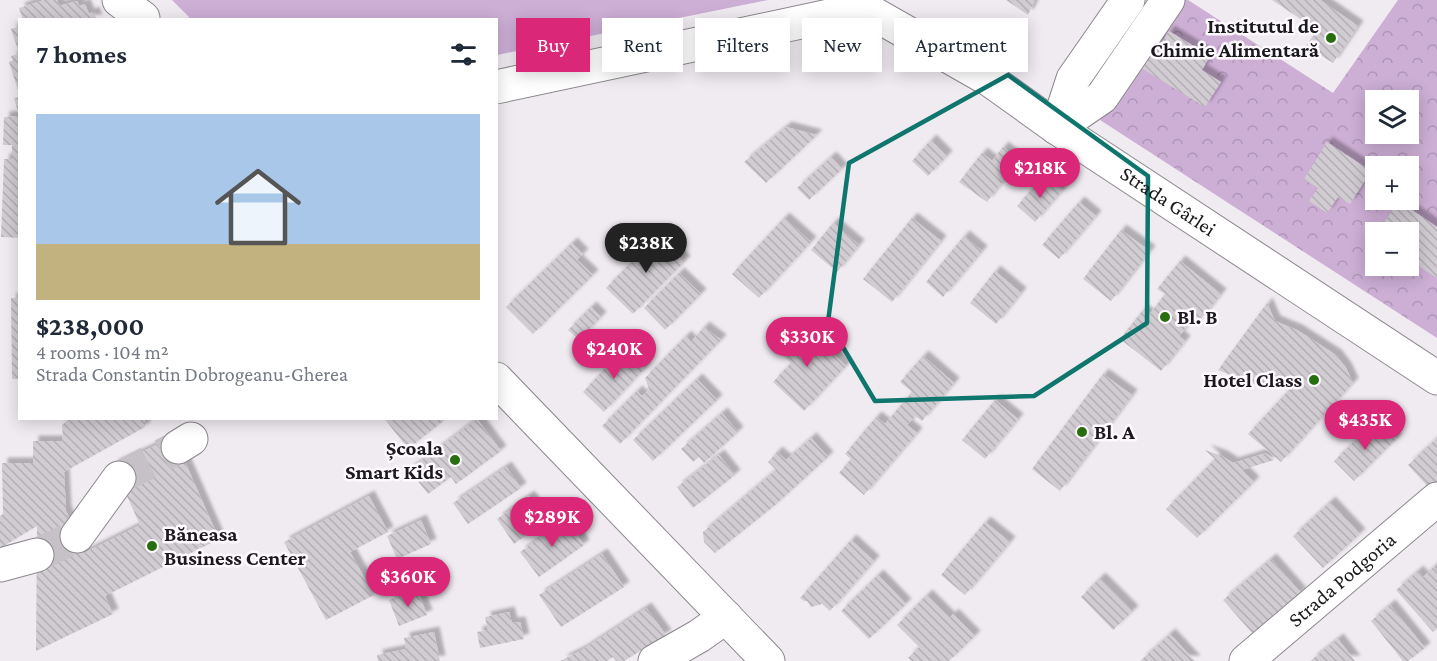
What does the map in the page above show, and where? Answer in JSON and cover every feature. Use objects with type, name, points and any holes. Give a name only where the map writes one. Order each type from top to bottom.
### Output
[{"type":"street","points":[[1057,128],[1073,79],[1128,0]]},
{"type":"street","points":[[1057,128],[1102,97],[1168,0]]},
{"type":"street","name":"Strada Gârlei","points":[[498,87],[869,6],[886,19],[990,80],[1057,128],[1437,378]]},
{"type":"street","points":[[498,381],[768,661]]},
{"type":"street","points":[[77,536],[118,478]]},
{"type":"street","name":"Strada Podgoria","points":[[1246,661],[1437,499]]},
{"type":"street","points":[[0,565],[37,555]]},
{"type":"street","points":[[656,661],[726,617]]},
{"type":"highlighted area","points":[[1008,75],[1148,176],[1147,323],[1034,396],[875,401],[828,322],[849,163]]},
{"type":"green space","points":[[172,0],[768,0],[679,18],[602,18],[602,34],[590,36],[590,18],[516,18],[516,51],[498,55],[498,18],[190,18]]},
{"type":"green space","points":[[1179,0],[1188,0],[1333,93],[1398,0],[1437,0],[1437,338],[1100,120]]},
{"type":"building","points":[[44,0],[57,0],[59,6],[77,1],[79,6],[85,4],[89,14],[94,12],[96,18],[22,18],[19,8]]},
{"type":"building","points":[[1006,0],[1035,0],[1028,15]]},
{"type":"building","name":"Institutul de Chimie Alimentară","points":[[1272,0],[1320,0],[1358,26],[1333,63],[1306,46],[1317,30]]},
{"type":"building","points":[[18,27],[18,50],[11,29]]},
{"type":"building","points":[[1169,31],[1210,56],[1202,70],[1221,82],[1205,107],[1138,66],[1155,37],[1162,42]]},
{"type":"building","points":[[18,54],[18,90],[9,62],[13,60],[11,56]]},
{"type":"building","points":[[18,97],[18,112],[14,98]]},
{"type":"building","points":[[18,116],[18,238],[1,237],[4,159],[12,159],[12,145],[3,145],[4,117]]},
{"type":"building","points":[[786,127],[817,135],[766,183],[744,162]]},
{"type":"building","points":[[931,140],[947,156],[928,176],[912,161]]},
{"type":"building","points":[[1327,142],[1365,167],[1365,180],[1350,204],[1338,197],[1327,213],[1309,201],[1318,188],[1304,179]]},
{"type":"building","points":[[1003,147],[1019,160],[987,202],[959,182],[982,153],[992,161]]},
{"type":"building","points":[[831,157],[842,169],[809,200],[797,188]]},
{"type":"building","points":[[1048,177],[1063,190],[1035,222],[1017,206],[1038,182],[1041,184]]},
{"type":"building","points":[[1079,202],[1096,216],[1059,259],[1042,245]]},
{"type":"building","points":[[1393,210],[1412,210],[1437,227],[1437,278],[1419,266],[1419,222],[1384,222]]},
{"type":"building","points":[[784,218],[811,242],[759,298],[732,274]]},
{"type":"building","points":[[912,218],[941,241],[892,302],[863,279]]},
{"type":"building","points":[[833,223],[859,245],[837,272],[811,250]]},
{"type":"building","points":[[1121,230],[1150,251],[1111,301],[1083,279]]},
{"type":"building","points":[[658,235],[685,261],[633,314],[606,288]]},
{"type":"building","points":[[964,236],[982,251],[943,297],[926,282]]},
{"type":"building","points":[[572,243],[583,254],[577,260],[593,275],[533,334],[506,307]]},
{"type":"building","name":"Bl. B","points":[[1180,261],[1221,294],[1201,319],[1196,316],[1179,336],[1185,341],[1161,371],[1120,339],[1143,310],[1149,315],[1165,294],[1157,289]]},
{"type":"building","points":[[995,271],[1021,293],[996,324],[970,303]]},
{"type":"building","points":[[679,273],[701,294],[665,330],[644,308]]},
{"type":"building","points":[[11,298],[18,298],[18,379],[12,379]]},
{"type":"building","name":"Hotel Class","points":[[1267,303],[1275,321],[1297,330],[1336,355],[1346,368],[1353,383],[1281,462],[1248,434],[1289,390],[1273,378],[1265,385],[1259,386],[1218,370]]},
{"type":"building","points":[[591,307],[601,317],[579,340],[568,330]]},
{"type":"building","points":[[802,325],[846,366],[804,411],[773,382],[791,363],[778,351]]},
{"type":"building","points":[[704,327],[721,340],[620,444],[602,426],[637,391],[642,396],[649,389],[645,378],[686,336],[691,342]]},
{"type":"building","points":[[624,348],[645,368],[604,412],[583,392]]},
{"type":"building","points":[[923,356],[954,383],[922,421],[915,416],[907,425],[917,433],[864,495],[839,473],[851,459],[845,454],[876,417],[885,424],[912,392],[900,382]]},
{"type":"building","name":"Bl. A","points":[[1103,374],[1132,395],[1060,491],[1032,469]]},
{"type":"building","points":[[697,379],[717,400],[653,461],[633,440]]},
{"type":"building","points":[[995,400],[1018,419],[985,459],[962,440]]},
{"type":"building","points":[[722,413],[738,432],[704,463],[699,457],[693,462],[681,449]]},
{"type":"building","name":"Băneasa Business Center","points":[[68,420],[145,420],[145,427],[64,472],[66,511],[84,553],[140,525],[113,465],[174,437],[219,539],[105,596],[113,614],[36,651],[37,526],[2,547],[0,545],[0,516],[3,514],[2,463],[33,463],[33,441],[63,441],[62,425]]},
{"type":"building","points":[[386,420],[444,420],[408,449]]},
{"type":"building","name":"Școala Smart Kids","points":[[476,420],[501,451],[456,484],[451,477],[428,494],[409,470]]},
{"type":"building","points":[[1372,424],[1378,430],[1383,426],[1396,439],[1354,481],[1334,461]]},
{"type":"building","points":[[811,438],[828,457],[774,506],[715,553],[704,542],[703,532],[776,470],[768,462],[777,452],[786,460]]},
{"type":"building","points":[[1437,438],[1437,483],[1430,489],[1408,465]]},
{"type":"building","points":[[1205,450],[1233,463],[1266,453],[1274,460],[1242,470],[1254,482],[1197,538],[1166,509],[1215,459]]},
{"type":"building","points":[[719,455],[735,475],[693,508],[677,487]]},
{"type":"building","points":[[506,467],[521,488],[468,524],[453,503]]},
{"type":"building","points":[[369,496],[388,532],[350,552],[374,595],[326,620],[284,542]]},
{"type":"building","points":[[529,496],[547,520],[514,544],[497,519]]},
{"type":"building","points":[[1330,502],[1360,534],[1323,568],[1293,536]]},
{"type":"building","points":[[566,519],[584,545],[539,577],[520,552]]},
{"type":"building","points":[[421,520],[431,544],[397,559],[387,536]]},
{"type":"building","points":[[985,522],[1010,542],[965,595],[941,575]]},
{"type":"building","points":[[851,540],[874,561],[830,611],[822,604],[811,607],[807,601],[800,598]]},
{"type":"building","points":[[602,554],[624,587],[561,627],[539,595]]},
{"type":"building","points":[[1271,559],[1301,593],[1253,634],[1223,600]]},
{"type":"building","points":[[1434,567],[1437,571],[1437,629],[1433,632],[1396,590],[1418,571],[1423,577]]},
{"type":"building","points":[[878,575],[906,604],[869,639],[841,611]]},
{"type":"building","points":[[1100,578],[1133,611],[1113,630],[1081,597]]},
{"type":"building","points":[[417,589],[427,615],[399,626],[389,600]]},
{"type":"building","points":[[927,595],[950,618],[953,614],[975,636],[949,661],[912,661],[908,658],[919,647],[897,625]]},
{"type":"building","points":[[1390,605],[1425,648],[1408,661],[1403,661],[1371,621]]},
{"type":"building","points":[[646,608],[666,635],[624,661],[616,661],[613,657],[607,661],[560,661],[582,650]]},
{"type":"building","points":[[509,612],[512,623],[520,622],[524,639],[480,648],[477,632],[488,630],[485,617]]},
{"type":"building","points":[[434,632],[440,661],[378,661],[377,655],[406,649],[404,638]]},
{"type":"building","points":[[1170,634],[1195,661],[1140,661]]},
{"type":"building","points":[[1338,639],[1355,661],[1310,661]]},
{"type":"tunnel","points":[[119,478],[178,447]]},
{"type":"tunnel","points":[[37,555],[77,536]]},
{"type":"place","name":"Institutul de Chimie Alimentară","points":[[1331,38]]},
{"type":"place","name":"Bl. B","points":[[1165,317]]},
{"type":"place","name":"Hotel Class","points":[[1314,380]]},
{"type":"place","name":"Bl. A","points":[[1082,432]]},
{"type":"place","name":"Școala Smart Kids","points":[[455,460]]},
{"type":"place","name":"Băneasa Business Center","points":[[152,546]]}]
